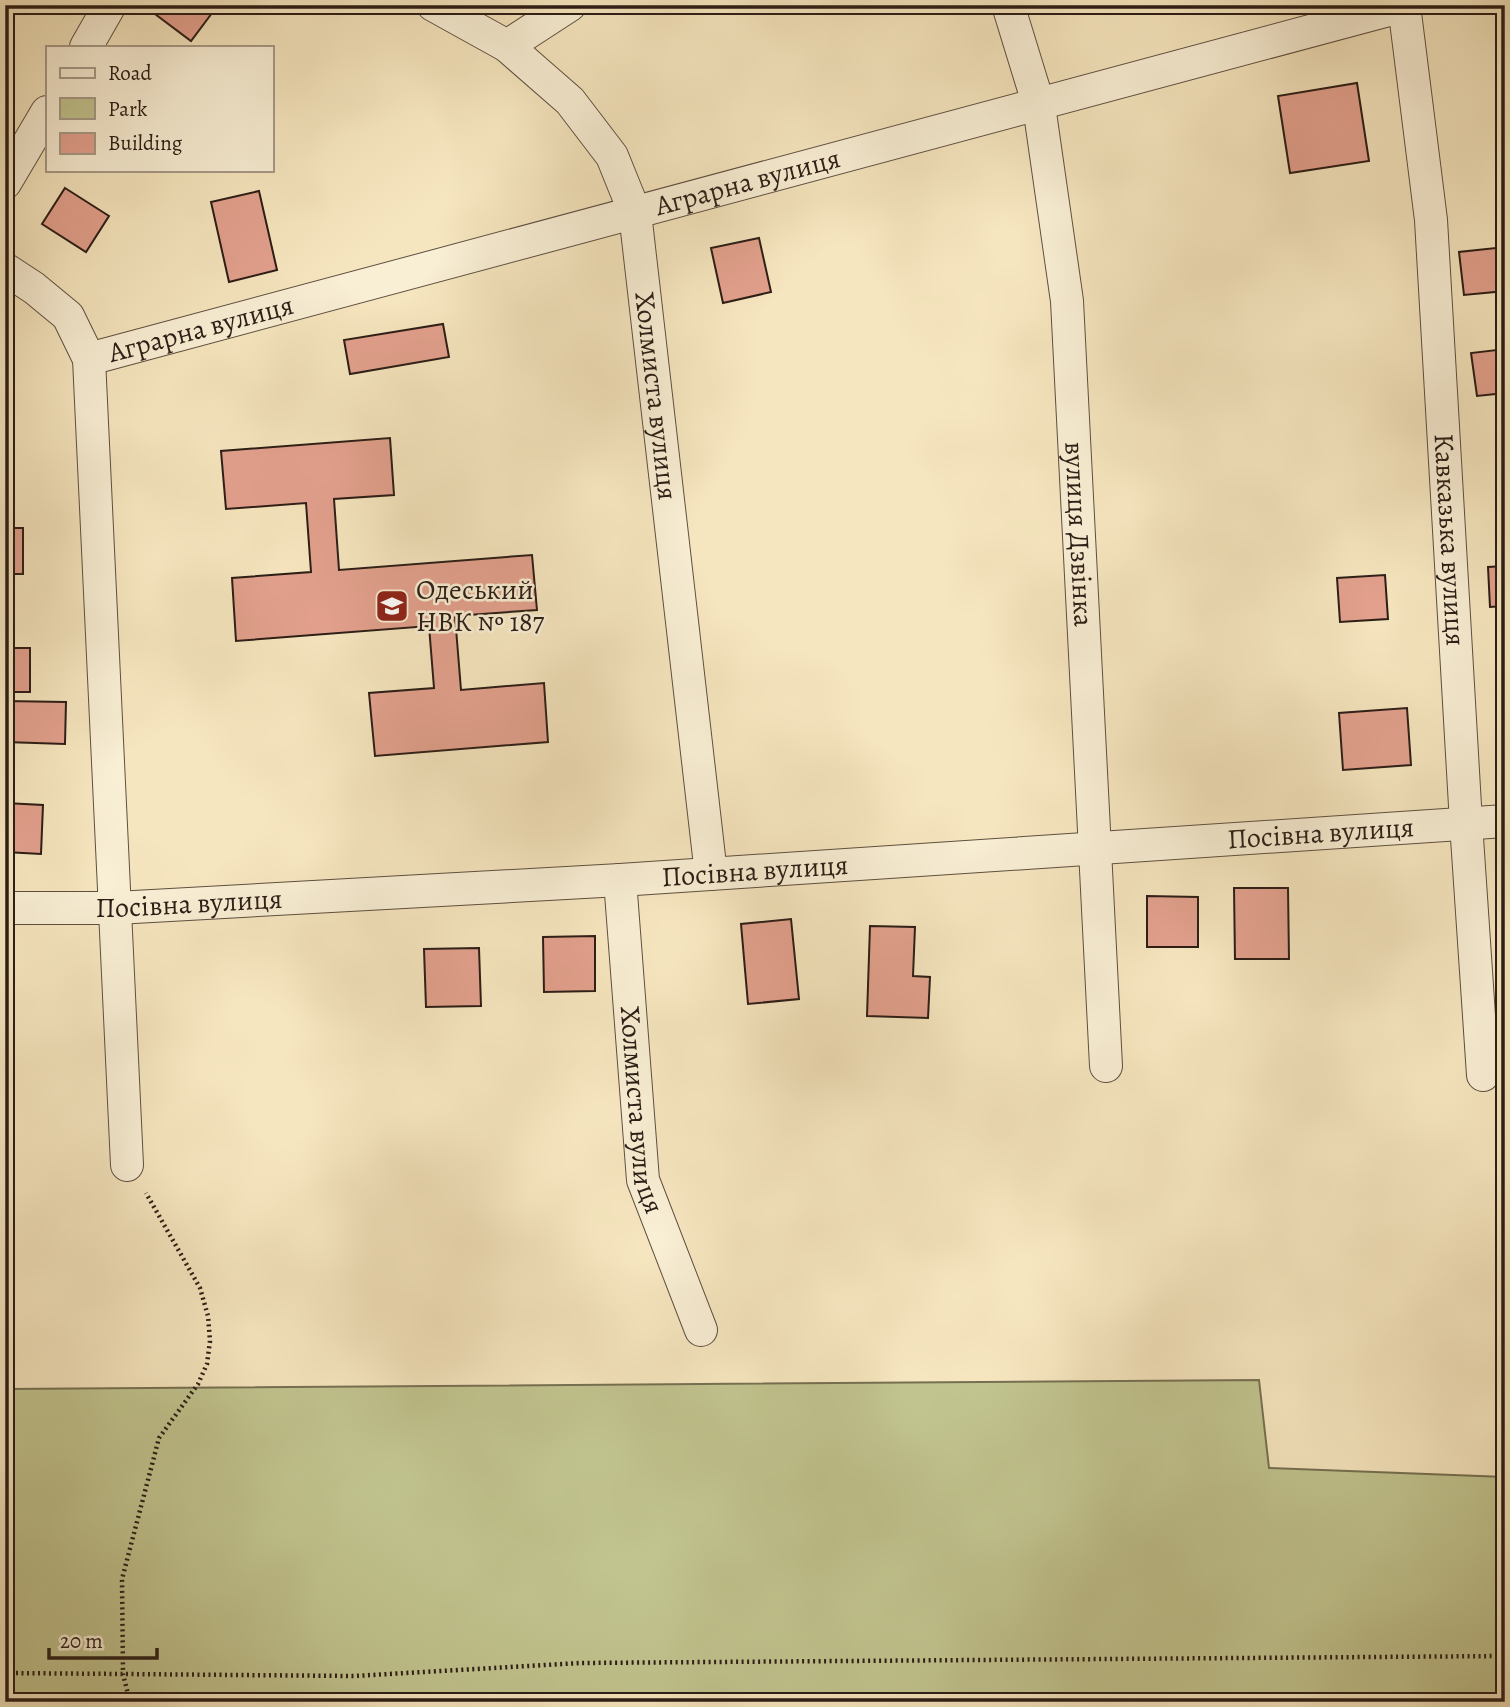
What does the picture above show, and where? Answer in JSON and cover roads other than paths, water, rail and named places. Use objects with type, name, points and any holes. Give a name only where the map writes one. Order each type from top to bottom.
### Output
[{"type":"street","points":[[87,46],[110,5]]},
{"type":"street","name":"Холмиста вулиця","points":[[433,5],[506,46],[570,101],[611,156],[635,213],[712,874]]},
{"type":"street","points":[[506,46],[570,5]]},
{"type":"street","name":"вулиця Дзвінка","points":[[1008,5],[1039,106],[1067,301],[1106,1066]]},
{"type":"street","name":"Аграрна вулиця","points":[[89,359],[1405,6]]},
{"type":"street","name":"Кавказька вулиця","points":[[1405,6],[1431,220],[1483,1075]]},
{"type":"street","points":[[5,183],[46,114]]},
{"type":"street","points":[[5,269],[34,288],[68,316],[89,359],[127,1165]]},
{"type":"street","name":"Посівна вулиця","points":[[5,908],[116,908],[620,880],[1505,821]]},
{"type":"street","name":"Холмиста вулиця","points":[[620,880],[643,1180],[701,1330]]},
{"type":"place","name":"Одеський НВК № 187","points":[[392,606]]}]
